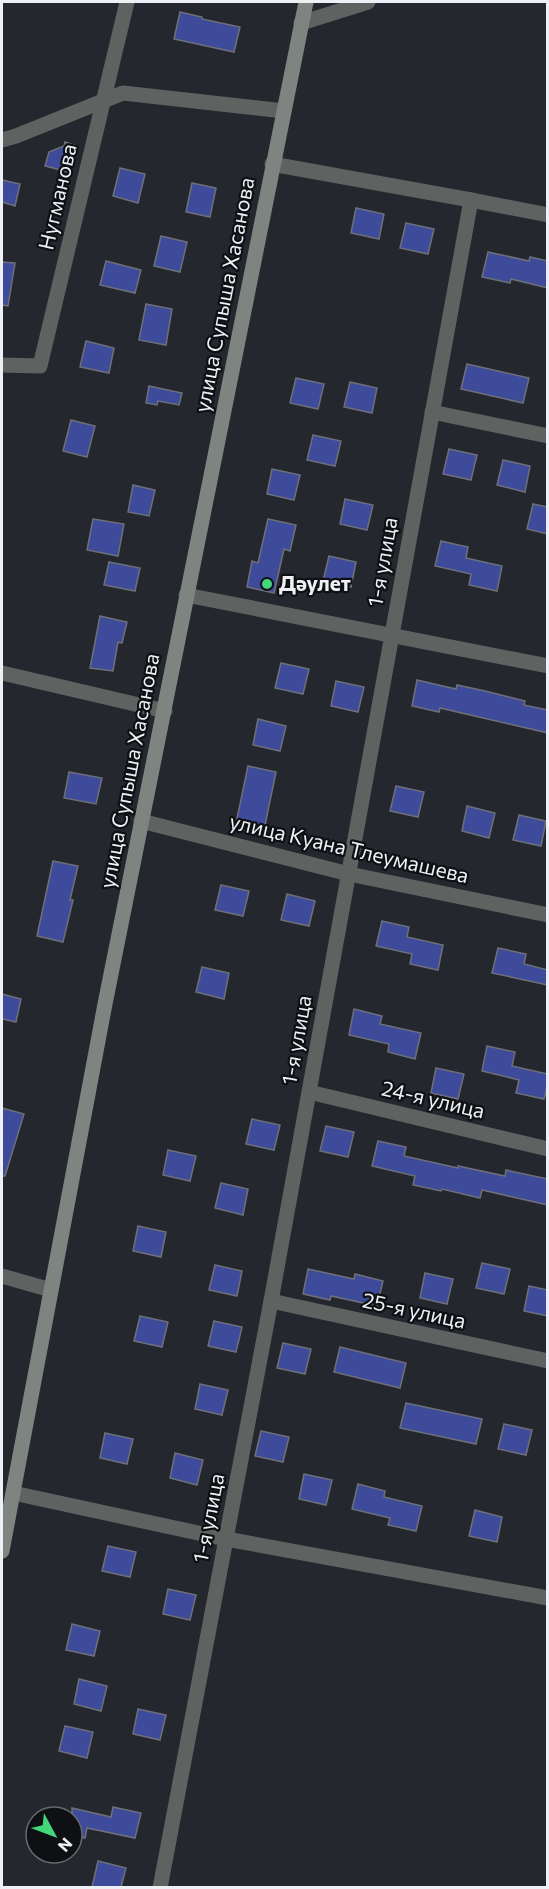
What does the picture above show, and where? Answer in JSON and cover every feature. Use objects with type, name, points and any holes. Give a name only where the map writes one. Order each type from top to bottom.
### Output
[{"type":"street","name":"Нугманова","points":[[2,365],[40,366],[127,2]]},
{"type":"street","name":"улица Супыша Хасанова","points":[[2,1551],[141,821],[165,711],[186,595],[306,2]]},
{"type":"street","points":[[301,24],[368,2]]},
{"type":"street","points":[[2,140],[123,93],[284,111]]},
{"type":"street","points":[[272,164],[548,215]]},
{"type":"street","name":"1-я улица","points":[[160,1887],[271,1301],[471,200]]},
{"type":"street","points":[[432,412],[548,436]]},
{"type":"street","points":[[186,595],[548,666]]},
{"type":"street","points":[[2,673],[165,711]]},
{"type":"street","name":"улица Куана Тлеумашева","points":[[141,821],[349,874],[548,915]]},
{"type":"street","name":"24-я улица","points":[[309,1092],[548,1149]]},
{"type":"street","points":[[2,1276],[51,1290]]},
{"type":"street","name":"25-я улица","points":[[271,1301],[548,1361]]},
{"type":"street","points":[[13,1493],[226,1539],[548,1598]]},
{"type":"building","points":[[180,12],[240,27],[234,52],[174,39]]},
{"type":"building","points":[[65,142],[77,146],[69,172],[45,166],[49,152],[64,146]]},
{"type":"building","points":[[120,168],[145,174],[138,203],[113,196]]},
{"type":"building","points":[[2,180],[20,184],[15,206],[2,202]]},
{"type":"building","points":[[192,183],[216,188],[210,217],[186,212]]},
{"type":"building","points":[[356,208],[384,214],[379,239],[351,233]]},
{"type":"building","points":[[406,223],[434,229],[428,254],[400,248]]},
{"type":"building","points":[[161,236],[187,242],[180,272],[154,266]]},
{"type":"building","points":[[488,252],[529,261],[530,257],[548,261],[548,288],[511,279],[510,283],[482,277]]},
{"type":"building","points":[[106,261],[141,270],[135,293],[100,285]]},
{"type":"building","points":[[2,262],[15,263],[8,306],[2,305]]},
{"type":"building","points":[[146,304],[172,309],[166,345],[139,340]]},
{"type":"building","points":[[86,341],[114,348],[109,373],[80,367]]},
{"type":"building","points":[[467,364],[529,378],[523,403],[461,389]]},
{"type":"building","points":[[296,378],[324,384],[318,409],[290,403]]},
{"type":"building","points":[[350,382],[377,388],[372,413],[344,407]]},
{"type":"building","points":[[149,386],[182,393],[179,405],[158,401],[157,405],[146,403]]},
{"type":"building","points":[[71,420],[95,426],[87,457],[63,451]]},
{"type":"building","points":[[313,435],[341,441],[335,466],[307,460]]},
{"type":"building","points":[[449,449],[477,455],[471,480],[443,474]]},
{"type":"building","points":[[503,460],[530,466],[525,492],[497,485]]},
{"type":"building","points":[[272,469],[300,475],[294,500],[267,494]]},
{"type":"building","points":[[133,485],[155,490],[149,516],[128,512]]},
{"type":"building","points":[[345,499],[373,505],[367,530],[340,524]]},
{"type":"building","points":[[533,504],[548,507],[548,534],[527,529]]},
{"type":"building","points":[[93,519],[124,524],[118,556],[87,550]]},
{"type":"building","points":[[268,519],[296,525],[290,551],[284,549],[274,593],[247,587],[252,561],[258,563]]},
{"type":"building","points":[[441,541],[468,547],[466,558],[502,566],[497,591],[469,585],[471,574],[435,566]]},
{"type":"building","points":[[329,556],[356,562],[351,587],[323,581]]},
{"type":"building","points":[[109,562],[140,568],[135,591],[104,585]]},
{"type":"building","points":[[100,616],[127,622],[122,643],[118,642],[113,671],[90,668]]},
{"type":"building","points":[[281,663],[309,669],[303,694],[275,688]]},
{"type":"building","points":[[417,680],[456,689],[457,685],[485,691],[525,701],[524,705],[548,710],[548,733],[440,708],[439,712],[412,706]]},
{"type":"building","points":[[336,681],[364,687],[358,712],[331,706]]},
{"type":"building","points":[[258,719],[286,726],[280,751],[253,745]]},
{"type":"building","points":[[248,766],[276,772],[263,835],[235,828]]},
{"type":"building","points":[[69,772],[102,778],[96,804],[64,798]]},
{"type":"building","points":[[396,786],[424,792],[418,817],[390,811]]},
{"type":"building","points":[[467,806],[495,813],[489,838],[462,831]]},
{"type":"building","points":[[519,815],[546,821],[541,846],[513,840]]},
{"type":"building","points":[[53,861],[78,866],[63,942],[37,936]]},
{"type":"building","points":[[221,885],[249,891],[243,916],[215,910]]},
{"type":"building","points":[[287,894],[315,901],[309,926],[281,920]]},
{"type":"building","points":[[382,921],[409,927],[407,937],[443,945],[438,970],[410,964],[412,954],[376,946]]},
{"type":"building","points":[[498,948],[526,954],[524,964],[548,970],[548,985],[492,973]]},
{"type":"building","points":[[202,967],[229,973],[224,999],[196,992]]},
{"type":"building","points":[[2,994],[21,999],[16,1022],[2,1019]]},
{"type":"building","points":[[354,1009],[382,1016],[380,1024],[421,1033],[415,1059],[388,1052],[389,1044],[349,1035]]},
{"type":"building","points":[[487,1046],[515,1052],[512,1066],[548,1074],[544,1099],[516,1093],[519,1080],[482,1071]]},
{"type":"building","points":[[436,1068],[464,1074],[458,1099],[431,1093]]},
{"type":"building","points":[[2,1108],[24,1114],[5,1176],[2,1176]]},
{"type":"building","points":[[252,1119],[280,1125],[274,1150],[246,1144]]},
{"type":"building","points":[[326,1126],[354,1132],[348,1157],[320,1151]]},
{"type":"building","points":[[378,1141],[406,1147],[404,1156],[505,1176],[506,1170],[548,1179],[548,1205],[482,1190],[480,1198],[413,1185],[415,1176],[372,1166]]},
{"type":"building","points":[[168,1150],[196,1156],[190,1181],[163,1175]]},
{"type":"building","points":[[221,1183],[248,1189],[243,1215],[215,1208]]},
{"type":"building","points":[[138,1226],[166,1232],[161,1257],[133,1251]]},
{"type":"building","points":[[482,1263],[510,1269],[504,1294],[476,1288]]},
{"type":"building","points":[[215,1265],[242,1271],[237,1296],[209,1290]]},
{"type":"building","points":[[308,1269],[354,1279],[355,1274],[383,1281],[377,1306],[331,1296],[330,1300],[303,1294]]},
{"type":"building","points":[[425,1273],[453,1279],[447,1304],[420,1298]]},
{"type":"building","points":[[529,1286],[548,1290],[548,1316],[524,1311]]},
{"type":"building","points":[[140,1316],[168,1322],[162,1347],[134,1341]]},
{"type":"building","points":[[214,1321],[242,1327],[236,1352],[208,1346]]},
{"type":"building","points":[[283,1343],[311,1349],[305,1374],[277,1368]]},
{"type":"building","points":[[340,1347],[406,1363],[400,1388],[334,1372]]},
{"type":"building","points":[[200,1384],[228,1390],[222,1415],[195,1409]]},
{"type":"building","points":[[406,1403],[482,1419],[476,1444],[400,1428]]},
{"type":"building","points":[[504,1424],[532,1430],[526,1455],[498,1449]]},
{"type":"building","points":[[261,1431],[289,1437],[283,1462],[255,1456]]},
{"type":"building","points":[[105,1433],[133,1439],[127,1464],[100,1458]]},
{"type":"building","points":[[175,1453],[203,1460],[197,1485],[170,1478]]},
{"type":"building","points":[[304,1474],[332,1480],[326,1505],[299,1499]]},
{"type":"building","points":[[358,1484],[385,1491],[384,1497],[422,1506],[416,1531],[388,1525],[390,1518],[352,1509]]},
{"type":"building","points":[[475,1510],[502,1517],[497,1542],[469,1536]]},
{"type":"building","points":[[108,1546],[136,1552],[130,1577],[102,1571]]},
{"type":"building","points":[[168,1589],[196,1595],[190,1620],[163,1614]]},
{"type":"building","points":[[72,1624],[100,1631],[94,1656],[66,1650]]},
{"type":"building","points":[[79,1679],[107,1686],[101,1711],[74,1704]]},
{"type":"building","points":[[138,1709],[166,1715],[160,1740],[133,1734]]},
{"type":"building","points":[[65,1726],[93,1732],[87,1758],[59,1751]]},
{"type":"building","points":[[113,1807],[141,1813],[135,1838],[87,1828],[84,1838],[84,1811],[111,1817]]},
{"type":"building","points":[[98,1861],[126,1868],[121,1887],[92,1887]]},
{"type":"place","name":"Дәулет","points":[[267,584]]}]
